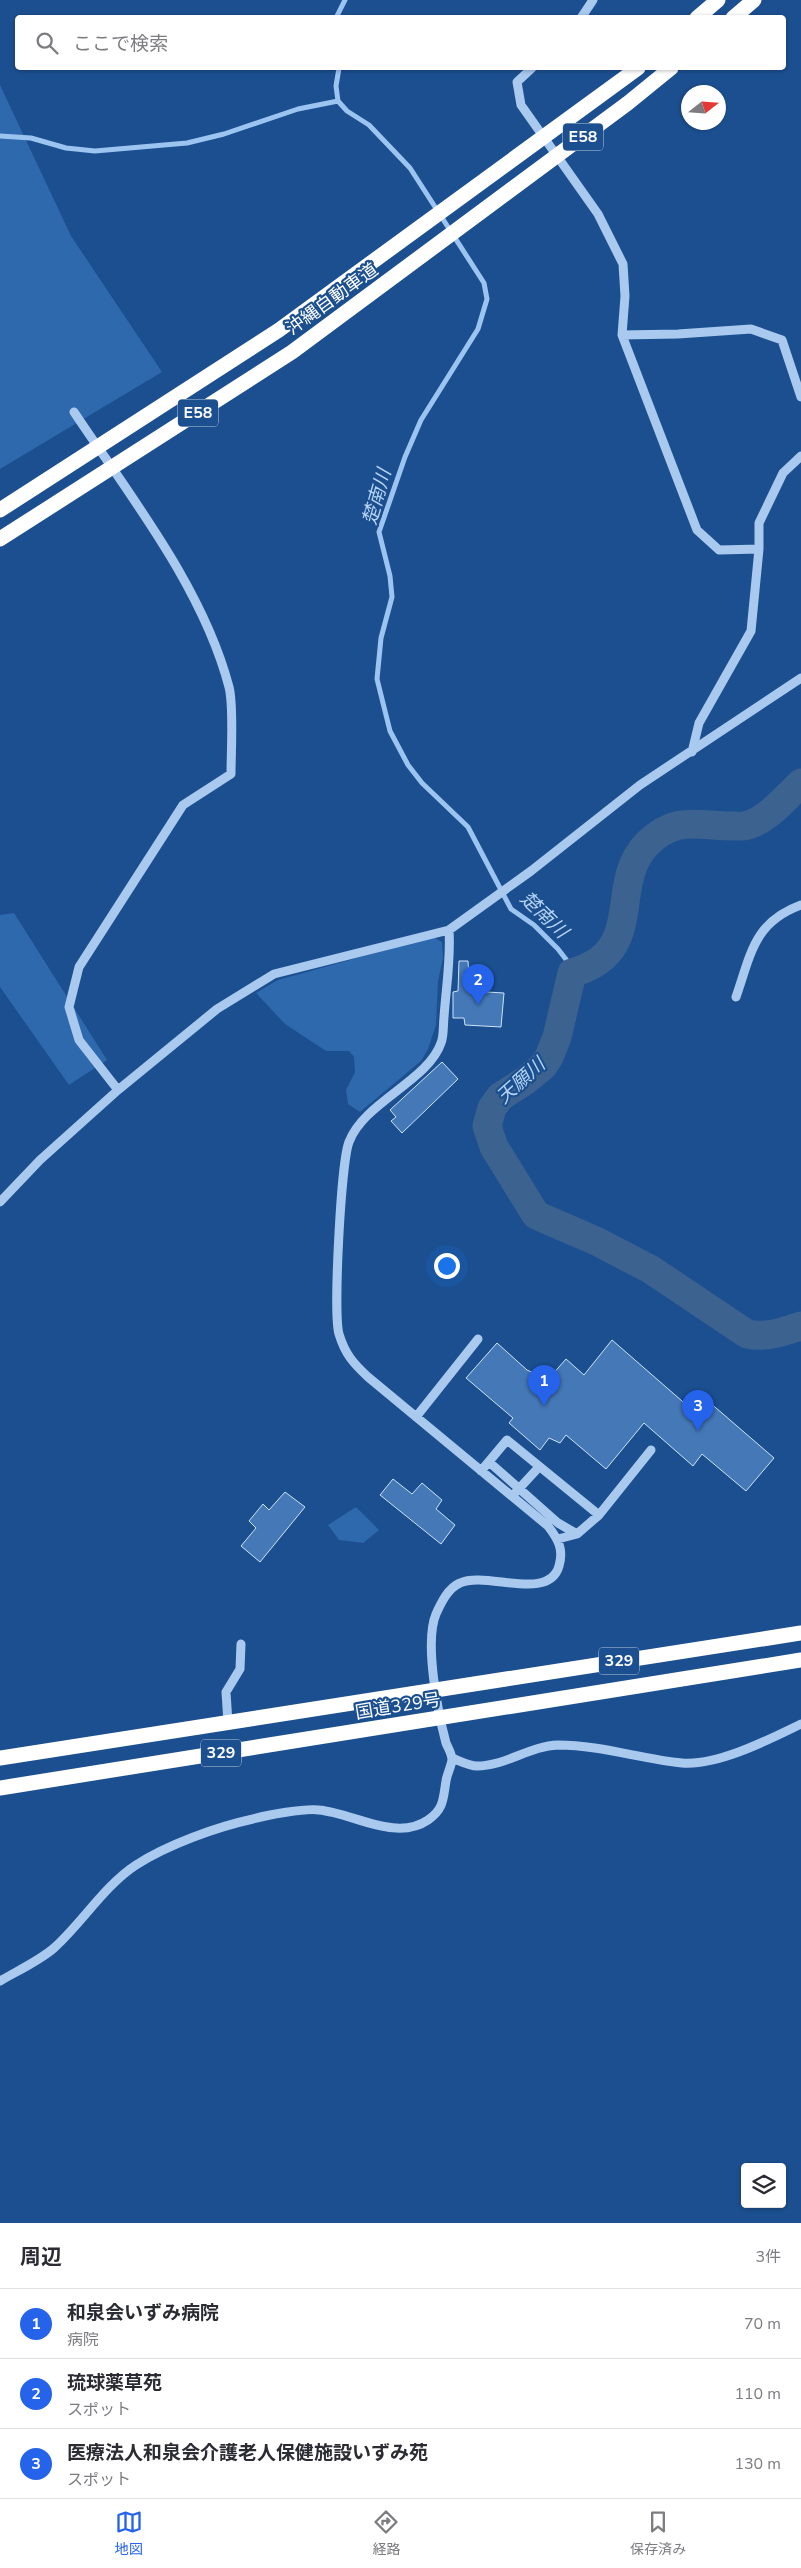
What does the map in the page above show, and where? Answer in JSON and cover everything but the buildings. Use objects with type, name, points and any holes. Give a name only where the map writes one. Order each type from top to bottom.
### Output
[{"type":"highway","points":[[700,15],[718,0]]},
{"type":"highway","points":[[736,15],[754,0]]},
{"type":"highway","name":"沖縄自動車道","points":[[0,510],[279,330],[635,70]]},
{"type":"highway","name":"沖縄自動車道","points":[[0,540],[292,352],[668,70]]},
{"type":"highway","name":"国道329号","points":[[0,1758],[801,1633]]},
{"type":"highway","name":"国道329号","points":[[0,1788],[801,1660]]},
{"type":"street","points":[[583,15],[593,0]]},
{"type":"street","points":[[530,70],[517,82],[521,105],[598,214],[623,264],[625,296],[622,335],[696,530],[719,550],[759,549]]},
{"type":"street","points":[[622,335],[678,334],[751,329],[782,340],[801,397]]},
{"type":"street","points":[[74,412],[166,552],[209,627],[230,689],[231,774],[183,805],[79,967],[69,1007],[79,1040],[118,1090]]},
{"type":"street","points":[[692,752],[699,723],[751,631],[759,549],[759,523],[783,473],[801,456]]},
{"type":"street","points":[[0,1202],[40,1160],[118,1090],[217,1009],[274,974],[432,932],[449,930],[531,871],[640,785],[801,678]]},
{"type":"street","points":[[736,997],[756,939],[782,912],[801,905]]},
{"type":"street","points":[[449,930],[450,948],[441,1043],[428,1062],[364,1119],[349,1142],[343,1184],[337,1303],[339,1333],[349,1359],[416,1417],[481,1471],[577,1534]]},
{"type":"street","points":[[416,1417],[478,1339]]},
{"type":"street","points":[[481,1471],[507,1440],[599,1515]]},
{"type":"street","points":[[558,1539],[577,1534],[599,1515],[650,1450]]},
{"type":"street","points":[[0,1981],[52,1949],[118,1880],[136,1866],[187,1840],[252,1819],[318,1810],[391,1828],[426,1822],[439,1812],[444,1800],[452,1758],[446,1743],[432,1665],[432,1631],[442,1601],[460,1582],[485,1579],[528,1585],[543,1583],[557,1572],[562,1556],[558,1539],[548,1526],[515,1493],[489,1462]]},
{"type":"street","points":[[515,1493],[539,1468]]},
{"type":"street","points":[[228,1723],[226,1692],[240,1669],[241,1644]]},
{"type":"street","points":[[452,1758],[475,1766],[492,1765],[557,1745],[684,1763],[738,1752],[801,1724]]},
{"type":"shaded area","points":[[0,85],[71,236],[162,372],[0,469]]},
{"type":"shaded area","points":[[14,913],[107,1060],[69,1085],[0,987],[0,915]]},
{"type":"shaded area","points":[[433,937],[442,942],[443,958],[438,981],[436,1025],[428,1049],[421,1061],[360,1112],[348,1104],[346,1090],[355,1072],[354,1057],[349,1051],[326,1051],[285,1024],[256,993],[278,980]]},
{"type":"shaded area","points":[[356,1507],[379,1530],[363,1543],[339,1540],[328,1525]]},
{"type":"waterway","name":"楚南川","points":[[338,15],[345,0]]},
{"type":"waterway","name":"楚南川","points":[[339,70],[336,86],[338,101],[347,111],[369,125],[410,168],[484,283],[487,299],[478,329],[421,420],[405,457],[379,532],[390,576],[392,597],[381,638],[377,679],[390,731],[408,765],[422,783],[468,827],[511,909],[534,925],[558,949],[568,962],[572,973]]},
{"type":"waterway","points":[[0,136],[31,138],[66,148],[95,151],[187,143],[224,134],[298,109],[338,101]]},
{"type":"waterway","name":"天願川","points":[[801,783],[765,817],[749,825],[687,824],[668,829],[647,844],[635,860],[629,879],[619,934],[610,950],[595,963],[572,973],[557,1037],[549,1057],[543,1066],[526,1080],[500,1097],[492,1108],[487,1126],[494,1147],[536,1215],[596,1241],[650,1269],[747,1334],[768,1335],[801,1326]]},
{"type":"place","name":"琉球薬草苑","points":[[478,1005]]},
{"type":"place","name":"和泉会いずみ病院","points":[[544,1406]]},
{"type":"place","name":"医療法人和泉会介護老人保健施設いずみ苑","points":[[698,1431]]}]
